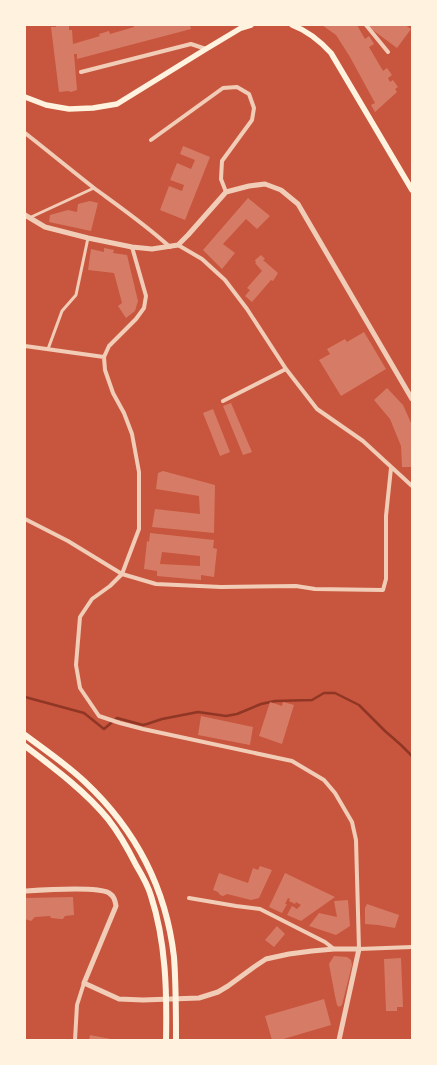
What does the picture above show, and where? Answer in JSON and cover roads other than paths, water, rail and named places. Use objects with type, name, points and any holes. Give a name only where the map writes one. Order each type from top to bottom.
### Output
[{"type":"highway","points":[[25,735],[102,798],[130,834],[149,866],[159,890],[174,956],[176,1040]]},
{"type":"highway","points":[[25,746],[50,764],[103,814],[122,840],[140,872],[151,895],[164,959],[166,1040]]},
{"type":"main road","points":[[25,97],[46,105],[69,109],[117,104],[241,28],[251,25]]},
{"type":"main road","points":[[292,25],[312,35],[331,53],[412,190]]},
{"type":"street","points":[[366,25],[388,52]]},
{"type":"street","points":[[81,72],[190,44],[206,49]]},
{"type":"street","points":[[151,140],[224,88],[237,87],[249,94],[254,108],[252,120],[222,161],[221,179],[226,192]]},
{"type":"street","points":[[25,132],[170,246]]},
{"type":"street","points":[[27,216],[45,227],[88,238],[152,249],[178,245],[226,192],[265,184],[281,190],[298,204],[412,398]]},
{"type":"street","points":[[27,216],[94,188]]},
{"type":"street","points":[[48,349],[62,311],[76,295],[88,238]]},
{"type":"street","points":[[178,245],[202,259],[225,280],[245,306],[286,369],[317,409],[363,441],[412,486]]},
{"type":"street","points":[[132,247],[146,296],[144,308],[109,346],[104,357],[105,370],[113,393],[124,413],[132,434],[139,472],[140,529],[122,574],[110,586],[92,599],[80,617],[76,665],[80,688],[99,716],[143,729],[292,761],[324,780],[335,793],[352,822],[356,840],[359,949],[339,1040]]},
{"type":"street","points":[[25,346],[104,357]]},
{"type":"street","points":[[223,401],[286,369]]},
{"type":"street","points":[[25,519],[122,574],[156,584],[222,587],[296,586],[316,589],[383,590],[386,579],[386,516],[391,468]]},
{"type":"street","points":[[25,890],[104,891],[113,896],[116,906],[84,983],[77,1005],[75,1040]]},
{"type":"street","points":[[189,898],[260,909],[325,942],[334,949]]},
{"type":"street","points":[[84,983],[119,999],[199,998],[218,992],[266,959],[289,954],[334,949],[412,947]]},
{"type":"waterway","points":[[25,697],[84,713],[104,729],[117,718],[143,725],[198,712],[226,716],[275,701],[312,700],[324,693],[335,693],[359,705],[412,756]]}]
